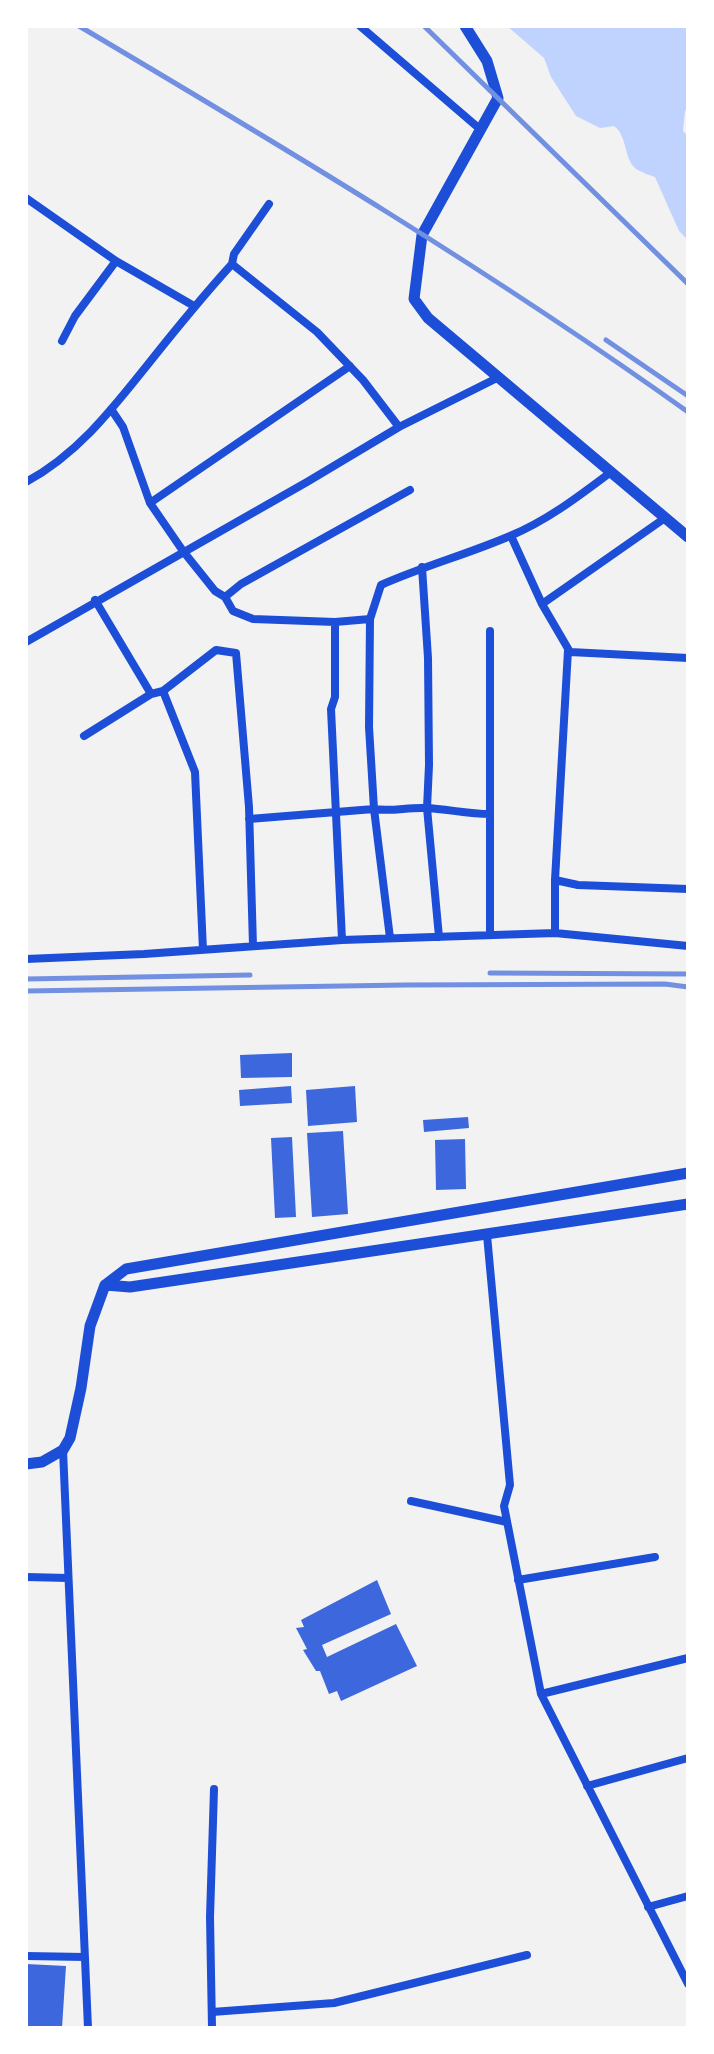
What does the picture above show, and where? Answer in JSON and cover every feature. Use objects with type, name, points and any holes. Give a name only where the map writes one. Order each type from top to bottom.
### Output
[{"type":"street","points":[[360,26],[481,130]]},
{"type":"street","points":[[465,26],[487,61],[498,98],[422,235],[414,299],[428,318],[688,537]]},
{"type":"street","points":[[26,198],[116,261],[194,306]]},
{"type":"street","points":[[26,482],[46,471],[78,445],[111,409],[232,264],[234,254],[269,204]]},
{"type":"street","points":[[62,341],[75,316],[116,261]]},
{"type":"street","points":[[232,264],[317,332],[350,366],[399,427]]},
{"type":"street","points":[[150,503],[350,366]]},
{"type":"street","points":[[26,642],[399,427],[499,377]]},
{"type":"street","points":[[111,409],[123,427],[150,503],[183,551],[215,591],[225,597],[233,611],[253,619],[335,622],[370,619]]},
{"type":"street","points":[[390,938],[374,809],[369,727],[370,619],[381,585],[511,536],[564,508],[611,472]]},
{"type":"street","points":[[225,597],[241,584],[410,490]]},
{"type":"street","points":[[542,604],[665,518]]},
{"type":"street","points":[[511,536],[542,604],[568,650],[555,880],[555,933]]},
{"type":"street","points":[[422,567],[428,658],[427,808],[439,937]]},
{"type":"street","points":[[95,600],[151,694]]},
{"type":"street","points":[[335,622],[335,697],[331,709],[342,940]]},
{"type":"street","points":[[490,631],[490,935]]},
{"type":"street","points":[[84,736],[151,694],[163,691],[216,650],[236,653],[249,819],[253,946]]},
{"type":"street","points":[[568,650],[576,654],[688,658]]},
{"type":"street","points":[[163,691],[195,772],[203,950]]},
{"type":"street","points":[[249,819],[374,809],[393,812],[405,808],[490,814]]},
{"type":"street","points":[[555,880],[578,885],[688,889]]},
{"type":"street","points":[[26,959],[342,940],[555,933],[688,946]]},
{"type":"street","points":[[26,1464],[42,1462],[63,1450],[70,1438],[90,1326],[105,1285],[117,1274],[137,1265],[688,1173]]},
{"type":"street","points":[[105,1285],[130,1287],[688,1204]]},
{"type":"street","points":[[487,1235],[510,1485],[504,1506],[541,1694],[688,1984]]},
{"type":"street","points":[[63,1450],[88,2028]]},
{"type":"street","points":[[411,1501],[507,1522]]},
{"type":"street","points":[[518,1580],[655,1557]]},
{"type":"street","points":[[26,1577],[68,1578]]},
{"type":"street","points":[[541,1694],[688,1658]]},
{"type":"street","points":[[587,1786],[688,1758]]},
{"type":"street","points":[[212,2028],[210,1917],[214,1789]]},
{"type":"street","points":[[648,1907],[688,1896]]},
{"type":"street","points":[[212,2012],[334,2003],[527,1955]]},
{"type":"street","points":[[26,1956],[85,1957]]},
{"type":"water","points":[[507,26],[688,26],[688,108],[683,131],[688,136],[688,240],[679,231],[655,177],[632,164],[618,130],[614,126],[600,128],[576,116],[551,77],[544,58]]},
{"type":"building","points":[[292,1053],[292,1077],[241,1078],[240,1055]]},
{"type":"building","points":[[291,1086],[292,1103],[240,1106],[239,1090]]},
{"type":"building","points":[[355,1086],[357,1122],[308,1126],[306,1090]]},
{"type":"building","points":[[468,1117],[469,1128],[424,1132],[423,1120]]},
{"type":"building","points":[[343,1131],[348,1214],[312,1217],[307,1133]]},
{"type":"building","points":[[292,1137],[296,1217],[275,1218],[271,1138]]},
{"type":"building","points":[[465,1139],[466,1189],[436,1190],[435,1140]]},
{"type":"building","points":[[377,1580],[391,1614],[322,1645],[327,1657],[396,1624],[417,1666],[341,1701],[337,1691],[329,1694],[320,1671],[316,1671],[303,1650],[307,1649],[296,1628],[304,1627],[301,1620]]},
{"type":"building","points":[[26,1964],[66,1966],[62,2028],[26,2028]]},
{"type":"railway","points":[[79,26],[311,165],[463,261],[688,412]]},
{"type":"railway","points":[[424,26],[688,284]]},
{"type":"railway","points":[[606,340],[688,396]]},
{"type":"railway","points":[[490,973],[688,974]]},
{"type":"railway","points":[[26,979],[250,975]]},
{"type":"railway","points":[[26,991],[405,985],[665,984],[688,987]]}]
